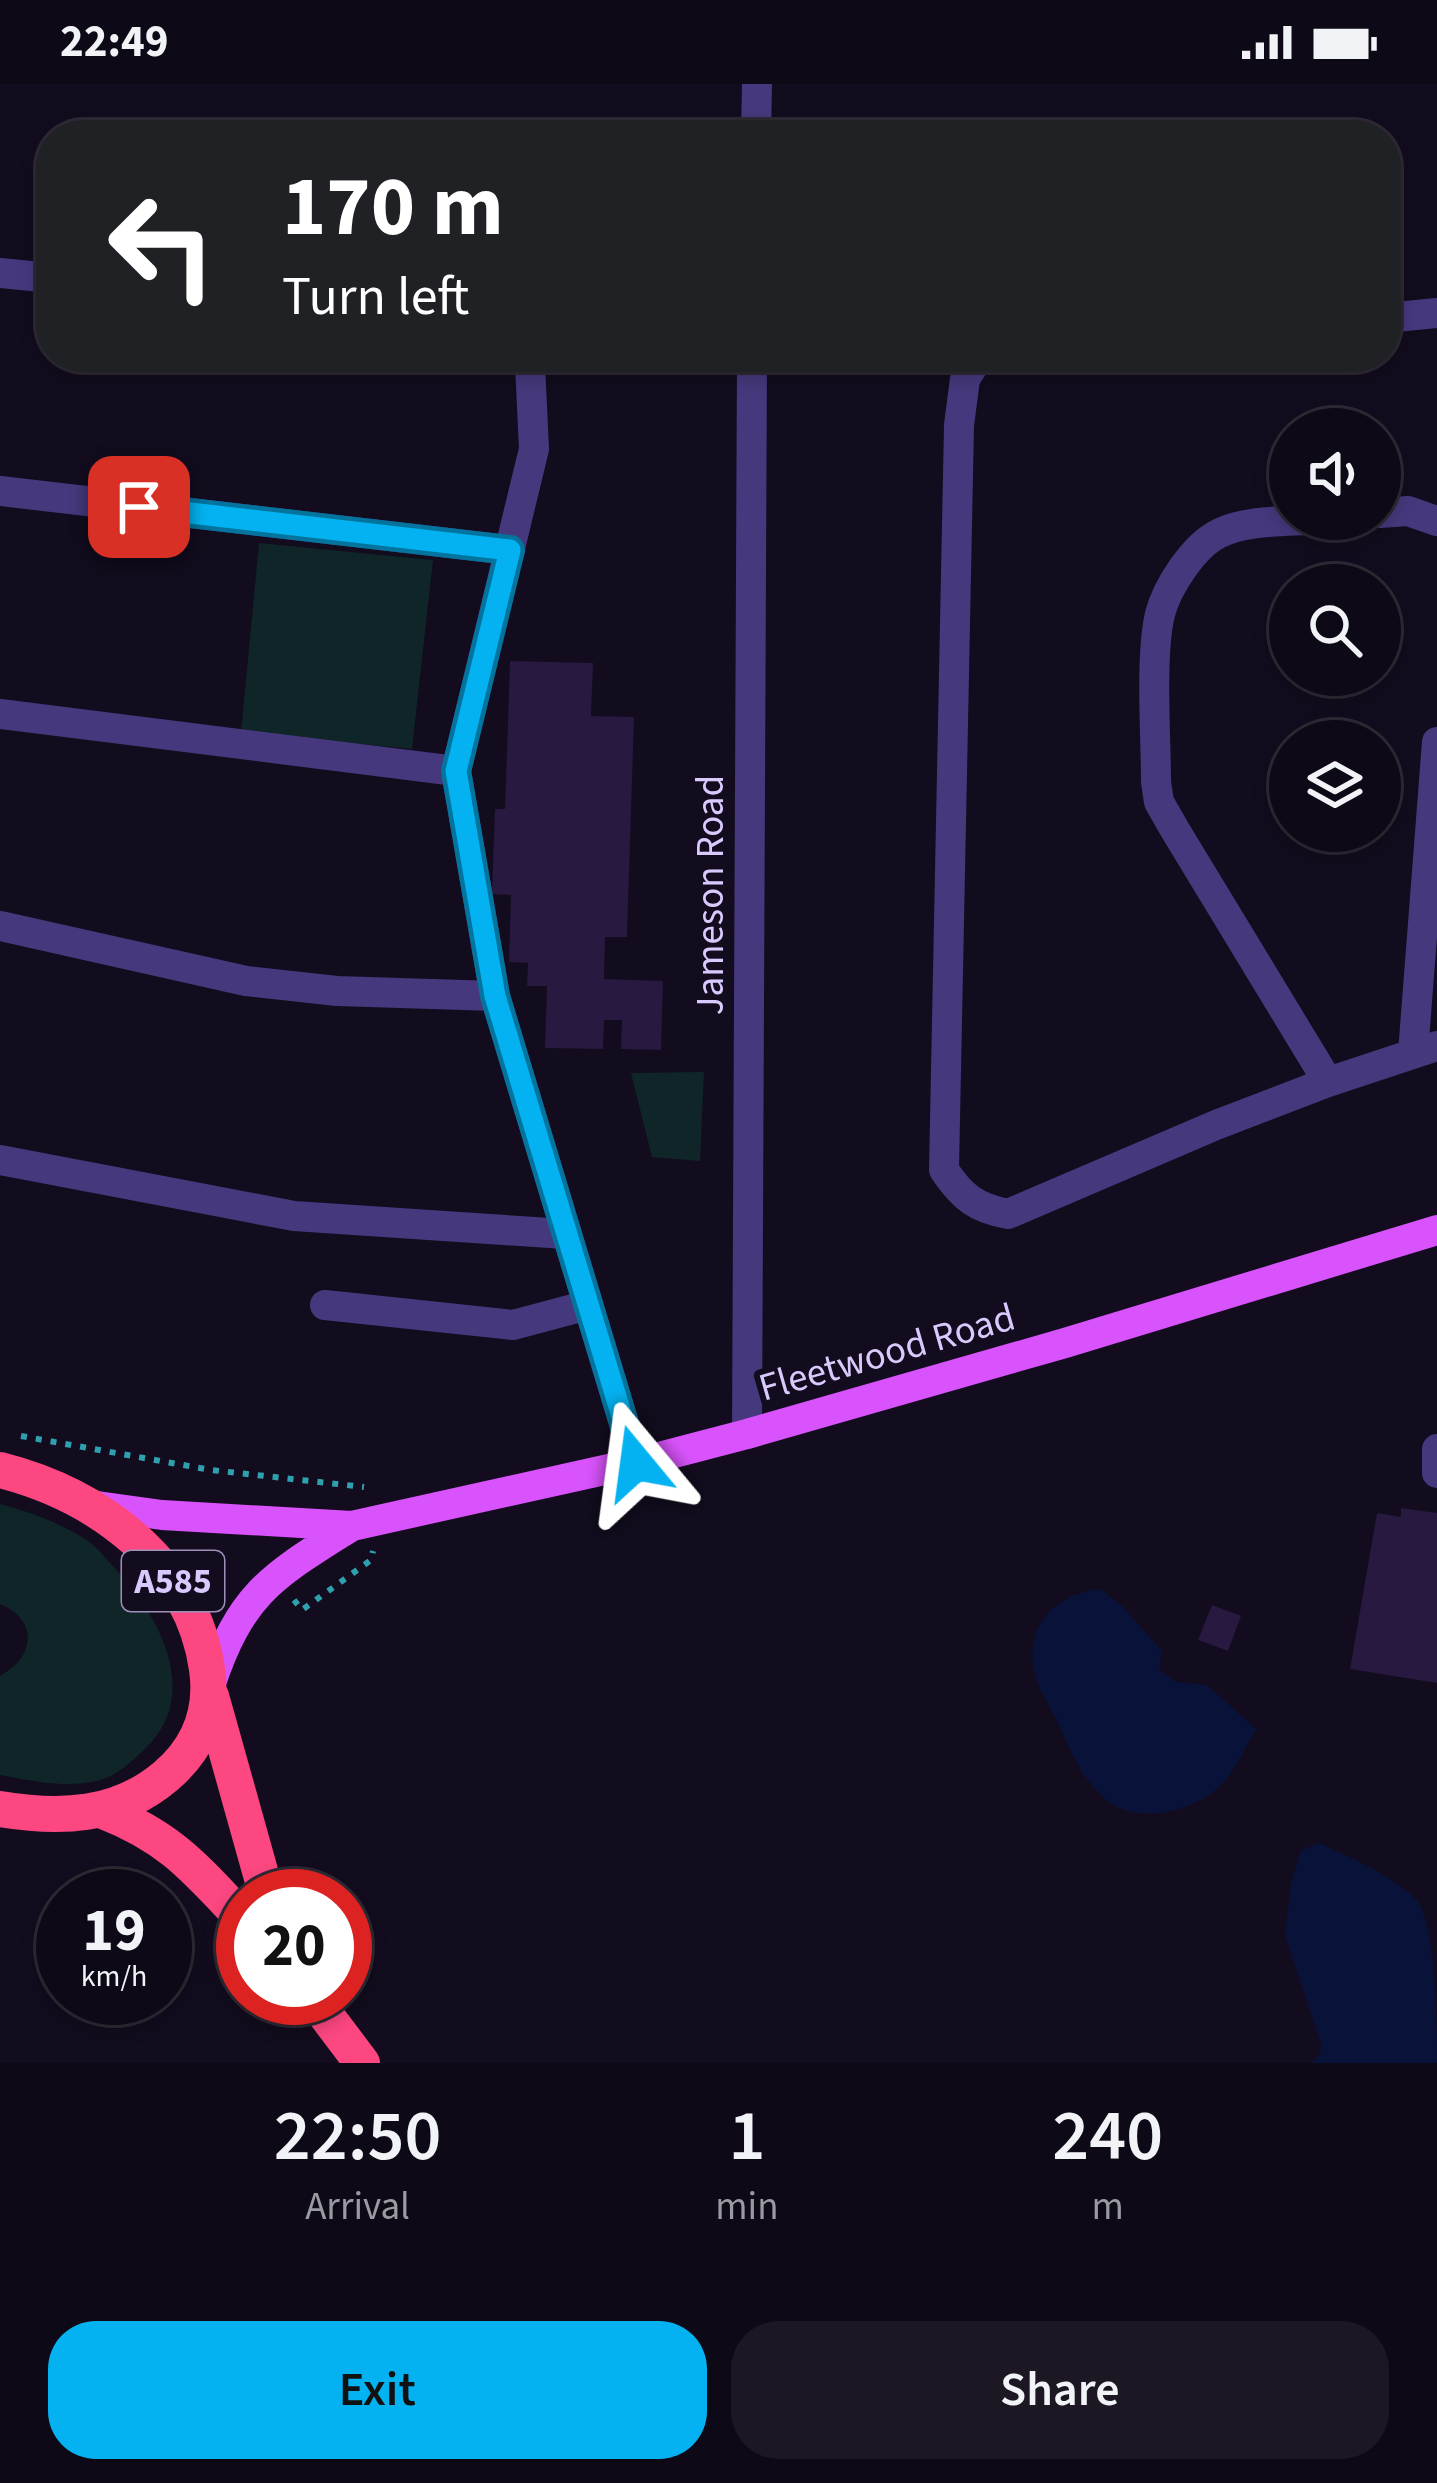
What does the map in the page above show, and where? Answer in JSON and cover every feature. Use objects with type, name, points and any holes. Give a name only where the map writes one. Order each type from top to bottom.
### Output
[{"type":"highway","name":"A585","points":[[0,1470],[58,1488],[90,1505],[141,1545],[180,1591],[204,1646],[210,1689],[260,1869]]},
{"type":"highway","points":[[0,1808],[43,1816],[103,1811],[153,1786],[173,1769],[202,1731],[210,1689]]},
{"type":"highway","points":[[103,1811],[139,1824],[166,1842],[216,1891]]},
{"type":"highway","points":[[333,2025],[362,2063]]},
{"type":"main road","name":"Fleetwood Road","points":[[90,1505],[162,1515],[352,1526],[636,1463],[747,1433],[1437,1230]]},
{"type":"main road","name":"Fleetwood Road","points":[[210,1689],[229,1635],[258,1592],[274,1575],[352,1526]]},
{"type":"street","points":[[756,120],[757,84]]},
{"type":"street","points":[[0,273],[36,277]]},
{"type":"street","points":[[1401,317],[1437,313]]},
{"type":"street","points":[[530,372],[534,448],[456,771],[495,996],[636,1463]]},
{"type":"street","name":"Jameson Road","points":[[747,1433],[752,372]]},
{"type":"street","points":[[969,372],[959,425],[944,1170],[960,1194],[981,1209],[1008,1214],[1328,1082],[1425,1050],[1437,742]]},
{"type":"street","points":[[0,491],[510,550]]},
{"type":"street","points":[[1401,512],[1437,521]]},
{"type":"street","points":[[1269,524],[1217,534],[1171,588],[1160,616],[1156,782],[1160,802],[1175,830],[1328,1082]]},
{"type":"street","points":[[0,715],[456,771]]},
{"type":"street","points":[[0,926],[246,981],[338,992],[495,996]]},
{"type":"street","points":[[0,1160],[294,1216],[565,1234]]},
{"type":"street","points":[[325,1305],[513,1325],[588,1305]]},
{"type":"street","points":[[1437,1449],[1437,1473]]},
{"type":"path","points":[[20,1436],[211,1470],[398,1491],[422,1511]]},
{"type":"green space","points":[[259,543],[433,560],[412,749],[241,732]]},
{"type":"green space","points":[[704,1072],[700,1161],[652,1157],[631,1073]]},
{"type":"green space","points":[[0,1504],[54,1523],[92,1544],[128,1583],[158,1629],[172,1678],[171,1703],[162,1727],[145,1749],[107,1778],[63,1784],[0,1775],[0,1676],[20,1659],[28,1639],[21,1619],[0,1604]]},
{"type":"water","points":[[1101,1589],[1162,1651],[1159,1669],[1176,1682],[1207,1685],[1256,1729],[1222,1784],[1197,1802],[1148,1814],[1117,1807],[1104,1798],[1076,1761],[1038,1682],[1032,1652],[1043,1620],[1068,1598]]},
{"type":"water","points":[[1319,1843],[1382,1874],[1416,1899],[1423,1912],[1432,1953],[1437,2063],[1312,2063],[1320,2054],[1321,2043],[1285,1935],[1291,1883],[1301,1850]]},
{"type":"building","points":[[510,661],[593,663],[591,716],[634,717],[627,937],[605,937],[604,979],[663,981],[661,1050],[621,1049],[622,1020],[604,1020],[603,1049],[545,1048],[547,986],[527,986],[528,963],[509,962],[511,895],[492,894],[495,809],[505,809]]},
{"type":"building","points":[[1401,1508],[1437,1513],[1437,1683],[1350,1669],[1377,1513],[1401,1517]]},
{"type":"building","points":[[1212,1605],[1241,1616],[1228,1651],[1198,1640]]},
{"type":"route","points":[[139,507],[510,550],[456,771],[495,996],[636,1463]]}]
